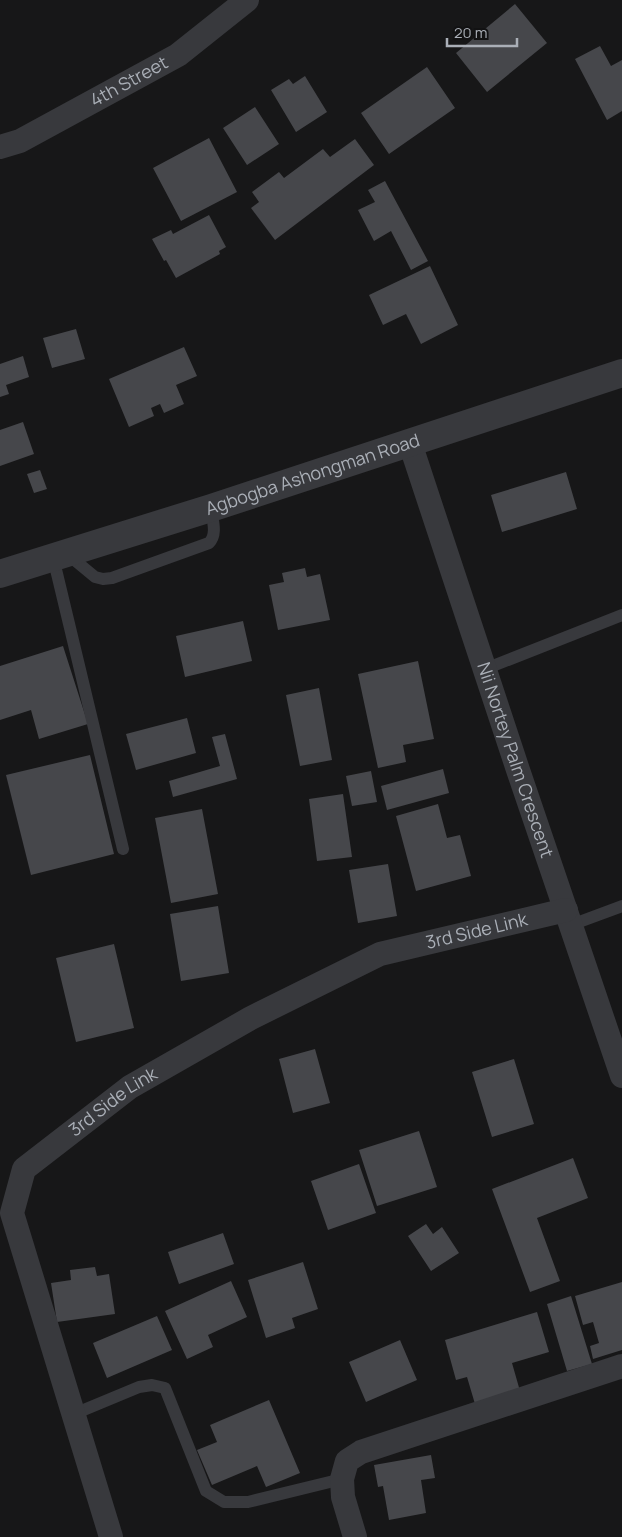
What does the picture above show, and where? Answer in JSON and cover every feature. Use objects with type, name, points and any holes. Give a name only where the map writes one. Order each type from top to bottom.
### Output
[{"type":"street","name":"4th Street","points":[[0,147],[20,141],[178,55],[247,0]]},
{"type":"street","name":"Agbogba Ashongman Road","points":[[0,574],[210,508],[622,373]]},
{"type":"street","name":"Nii Nortey Palm Crescent","points":[[410,443],[484,669],[622,1076]]},
{"type":"street","name":"3rd Side Link","points":[[111,1537],[12,1213],[24,1169],[130,1087],[251,1018],[380,954],[569,918]]},
{"type":"street","points":[[355,1537],[343,1497],[342,1479],[347,1461],[361,1452],[622,1366]]},
{"type":"lane","points":[[60,555],[95,577],[103,579],[112,578],[210,543],[214,532],[210,508]]},
{"type":"lane","points":[[60,555],[123,849]]},
{"type":"lane","points":[[484,669],[622,615]]},
{"type":"lane","points":[[569,918],[622,906]]},
{"type":"lane","points":[[74,1414],[139,1387],[152,1385],[165,1388],[206,1491],[224,1502],[248,1502],[342,1479]]},
{"type":"building","points":[[515,4],[547,43],[487,92],[456,53]]},
{"type":"building","points":[[600,46],[611,66],[622,60],[622,111],[607,120],[575,59]]},
{"type":"building","points":[[427,67],[455,108],[389,154],[361,113]]},
{"type":"building","points":[[305,76],[327,112],[296,132],[271,90],[289,79],[293,84]]},
{"type":"building","points":[[255,107],[279,144],[247,165],[223,128]]},
{"type":"building","points":[[209,138],[237,192],[181,221],[153,168]]},
{"type":"building","points":[[355,139],[374,165],[275,240],[251,208],[259,202],[252,192],[279,172],[284,178],[323,149],[330,157]]},
{"type":"building","points":[[385,181],[428,261],[411,270],[391,231],[374,241],[358,210],[375,202],[368,190]]},
{"type":"building","points":[[209,215],[226,247],[219,251],[220,254],[176,278],[152,239],[171,230],[173,234]]},
{"type":"building","points":[[430,266],[458,325],[421,344],[406,314],[383,325],[369,295]]},
{"type":"building","points":[[76,329],[85,359],[52,368],[43,338]]},
{"type":"building","points":[[184,347],[197,376],[176,385],[184,404],[164,413],[160,404],[151,408],[154,416],[129,427],[109,379]]},
{"type":"building","points":[[23,356],[29,377],[6,385],[9,394],[0,397],[0,364]]},
{"type":"building","points":[[23,422],[34,454],[0,466],[0,430]]},
{"type":"building","points":[[40,470],[47,489],[34,493],[27,474]]},
{"type":"building","points":[[566,472],[577,509],[502,532],[491,495]]},
{"type":"building","points":[[305,568],[307,577],[320,574],[330,620],[278,630],[269,585],[284,582],[282,573]]},
{"type":"building","points":[[243,621],[252,661],[185,677],[176,636]]},
{"type":"building","points":[[63,646],[88,724],[39,739],[31,710],[0,720],[0,666]]},
{"type":"building","points":[[418,661],[434,739],[403,745],[406,762],[378,768],[358,674]]},
{"type":"building","points":[[319,688],[332,760],[300,766],[286,695]]},
{"type":"building","points":[[187,718],[196,753],[136,770],[126,734]]},
{"type":"building","points":[[225,734],[237,779],[173,797],[169,781],[220,766],[212,737]]},
{"type":"building","points":[[90,755],[114,854],[31,875],[6,775]]},
{"type":"building","points":[[443,769],[449,793],[387,810],[381,786]]},
{"type":"building","points":[[371,771],[377,802],[352,806],[346,776]]},
{"type":"building","points":[[343,794],[352,857],[317,861],[309,799]]},
{"type":"building","points":[[438,804],[447,838],[460,835],[471,876],[416,891],[396,816]]},
{"type":"building","points":[[202,809],[218,894],[171,903],[155,818]]},
{"type":"building","points":[[388,864],[397,916],[358,923],[349,870]]},
{"type":"building","points":[[218,906],[229,973],[181,981],[170,914]]},
{"type":"building","points":[[114,944],[134,1028],[76,1042],[56,958]]},
{"type":"building","points":[[315,1049],[330,1103],[293,1113],[279,1059]]},
{"type":"building","points":[[514,1059],[534,1124],[492,1137],[472,1072]]},
{"type":"building","points":[[419,1131],[437,1187],[377,1206],[359,1150]]},
{"type":"building","points":[[573,1158],[588,1198],[537,1218],[560,1281],[530,1292],[492,1189]]},
{"type":"building","points":[[359,1164],[376,1213],[328,1230],[311,1181]]},
{"type":"building","points":[[426,1224],[433,1234],[442,1227],[459,1253],[431,1271],[408,1236]]},
{"type":"building","points":[[223,1233],[234,1264],[179,1284],[168,1252]]},
{"type":"building","points":[[303,1262],[318,1309],[292,1318],[295,1328],[266,1338],[248,1280]]},
{"type":"building","points":[[95,1267],[97,1276],[109,1274],[115,1314],[57,1322],[51,1283],[71,1280],[70,1270]]},
{"type":"building","points":[[231,1281],[247,1317],[208,1335],[213,1347],[187,1359],[165,1311]]},
{"type":"building","points":[[622,1282],[622,1350],[593,1359],[590,1346],[599,1343],[593,1322],[583,1325],[575,1296]]},
{"type":"building","points":[[571,1296],[592,1364],[567,1371],[547,1304]]},
{"type":"building","points":[[537,1312],[549,1352],[512,1363],[520,1391],[475,1404],[467,1377],[456,1380],[445,1340]]},
{"type":"building","points":[[157,1316],[172,1350],[107,1378],[93,1343]]},
{"type":"building","points":[[400,1340],[417,1380],[366,1402],[349,1362]]},
{"type":"building","points":[[269,1400],[300,1473],[266,1487],[257,1466],[212,1485],[197,1450],[217,1442],[210,1425]]},
{"type":"building","points":[[431,1455],[435,1478],[421,1480],[426,1513],[389,1520],[383,1486],[378,1487],[374,1465]]}]
